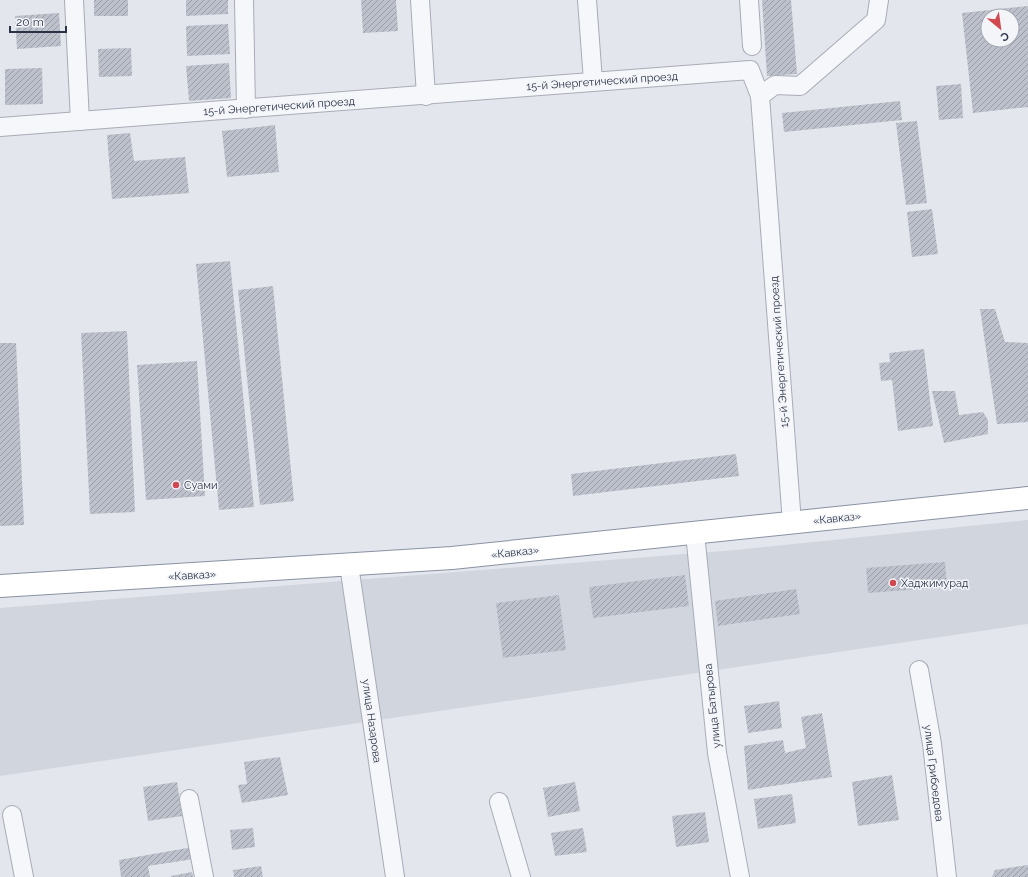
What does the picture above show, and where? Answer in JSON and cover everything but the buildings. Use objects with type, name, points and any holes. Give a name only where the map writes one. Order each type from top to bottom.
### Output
[{"type":"highway","name":"«Кавказ»","points":[[0,586],[452,558],[695,534],[1028,498]]},
{"type":"street","points":[[74,0],[80,121]]},
{"type":"street","points":[[244,0],[246,109]]},
{"type":"street","points":[[420,0],[426,96]]},
{"type":"street","points":[[587,0],[593,81]]},
{"type":"street","points":[[749,0],[752,46]]},
{"type":"street","points":[[760,96],[775,85],[800,86],[876,20],[879,0]]},
{"type":"street","name":"15-й Энергетический проезд","points":[[0,126],[426,96],[593,81],[750,70],[760,96],[792,523]]},
{"type":"street","name":"улица Батырова","points":[[695,534],[717,754],[740,877]]},
{"type":"street","name":"улица Назарова","points":[[349,565],[395,877]]},
{"type":"street","name":"улица Грибоедова","points":[[919,670],[932,744],[947,877]]},
{"type":"street","points":[[189,799],[204,877]]},
{"type":"street","points":[[499,802],[521,877]]},
{"type":"street","points":[[12,815],[24,877]]},
{"type":"shaded area","points":[[1028,520],[1028,624],[0,776],[0,608],[736,550]]},
{"type":"place","name":"Суами","points":[[176,485]]},
{"type":"place","name":"Хаджимурад","points":[[893,583]]}]
